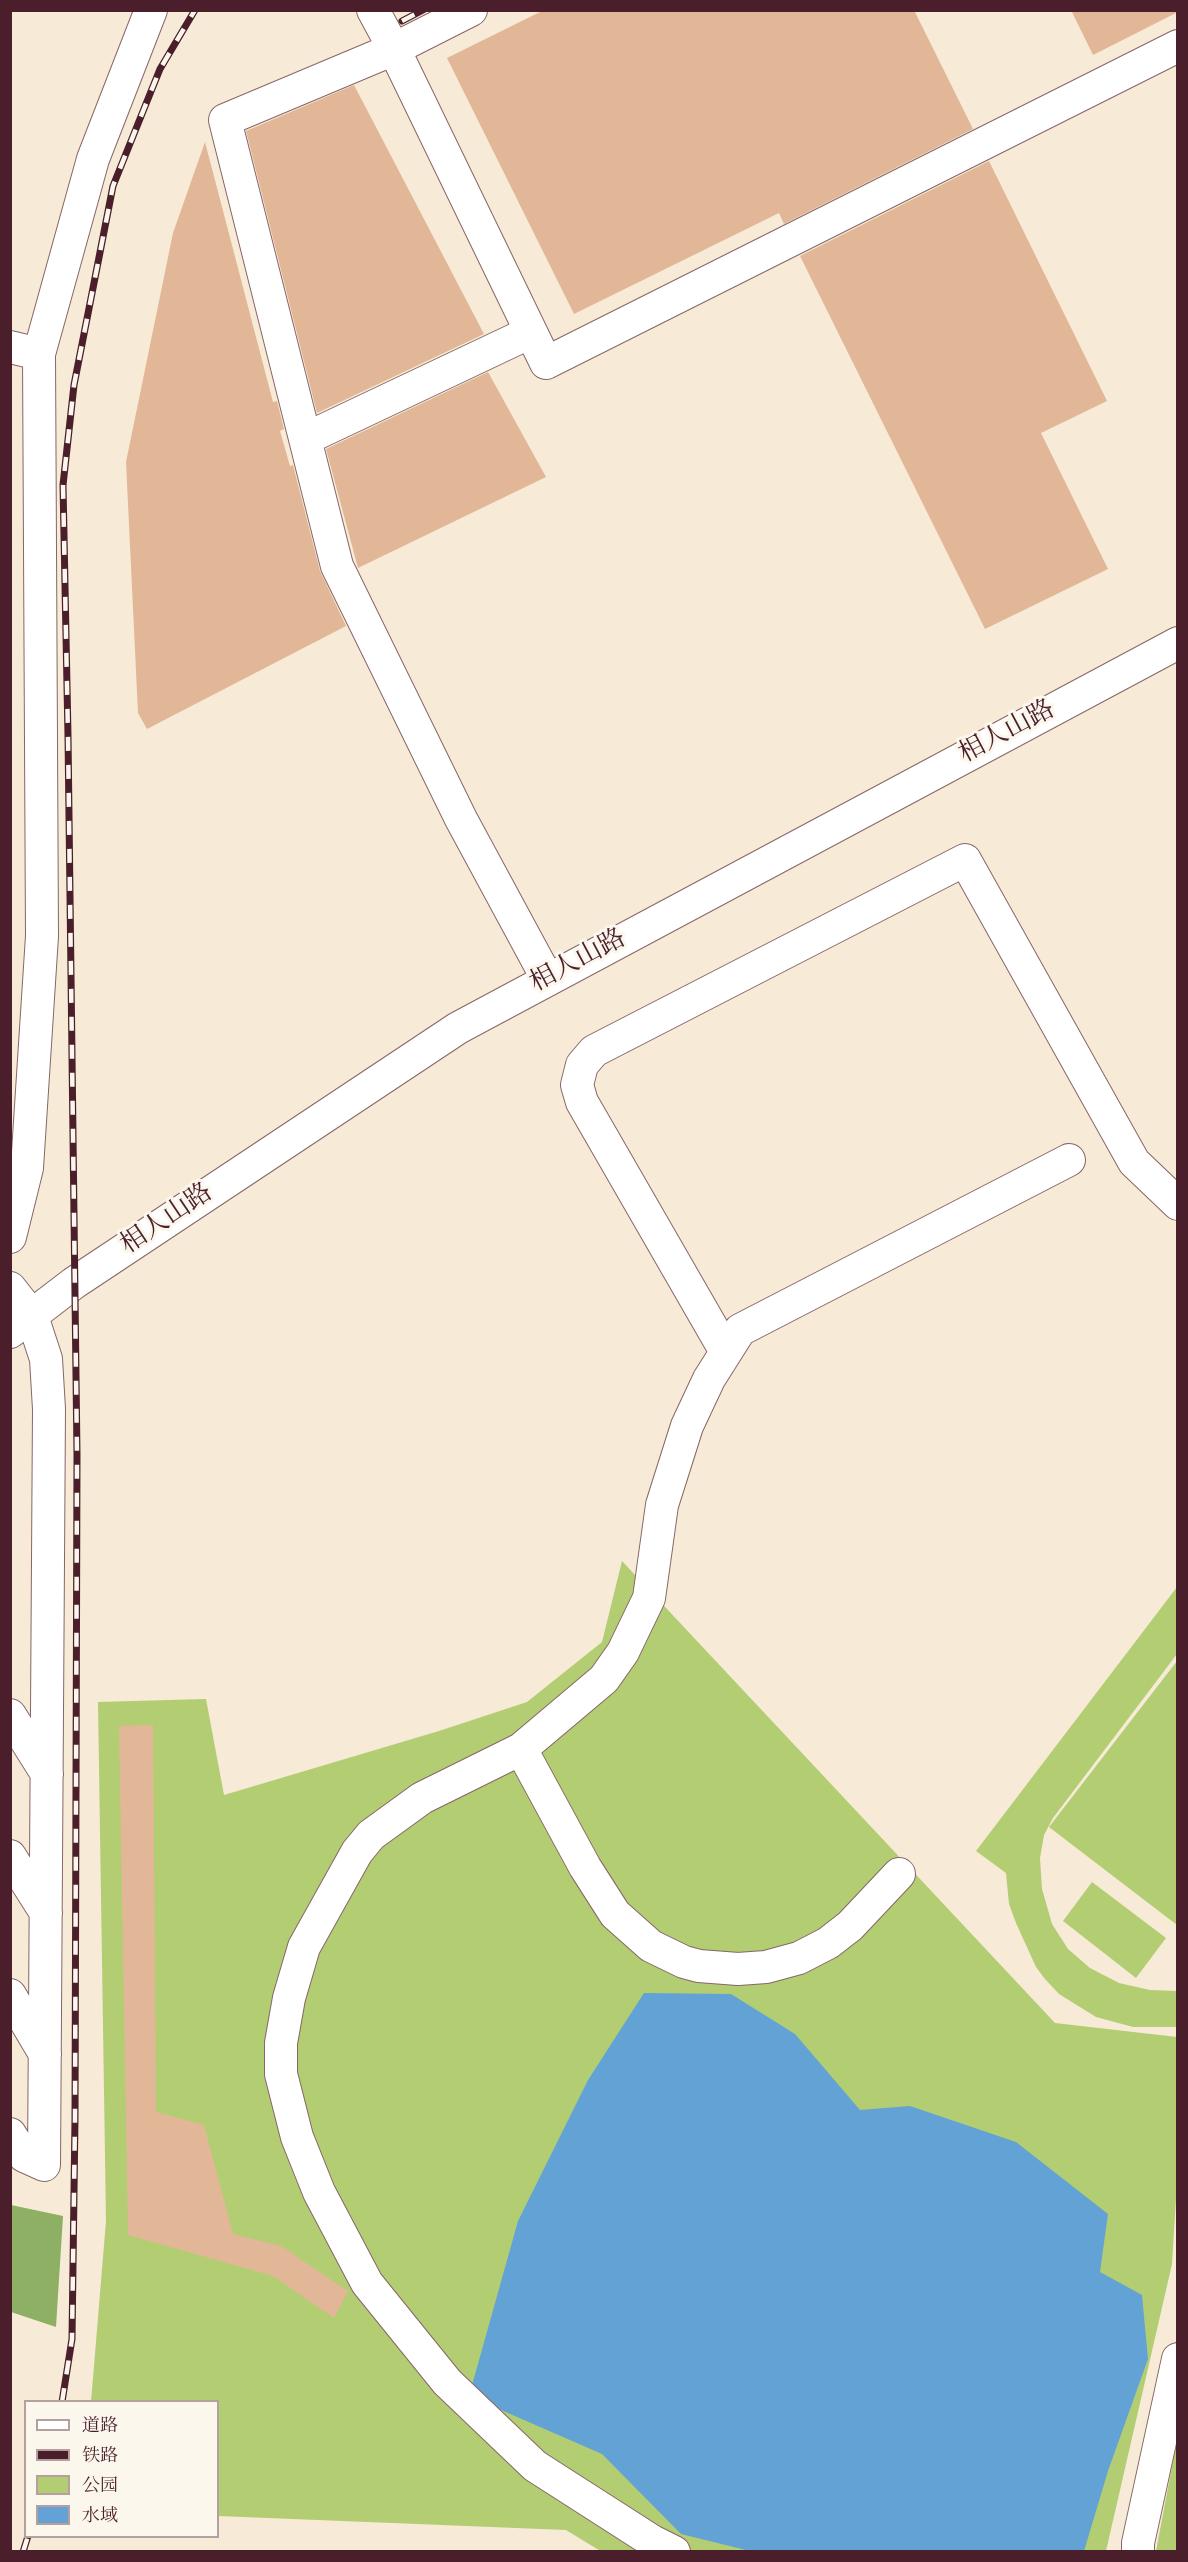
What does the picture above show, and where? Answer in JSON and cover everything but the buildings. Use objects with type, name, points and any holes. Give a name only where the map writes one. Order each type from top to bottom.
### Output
[{"type":"street","points":[[10,1236],[27,1168],[42,936],[25,351],[93,159],[151,10]]},
{"type":"street","points":[[373,10],[546,363],[1178,46]]},
{"type":"street","points":[[471,10],[394,49],[225,120],[337,566],[460,819],[548,980]]},
{"type":"street","points":[[305,439],[531,332]]},
{"type":"street","name":"相人山路","points":[[21,1324],[74,1283],[458,1028],[1178,643]]},
{"type":"street","points":[[726,1352],[582,1102],[577,1085],[582,1065],[594,1051],[965,860],[1134,1162],[1178,1204]]},
{"type":"street","points":[[674,2552],[652,2541],[535,2466],[440,2373],[367,2283],[319,2192],[297,2137],[281,2074],[281,2043],[285,2020],[304,1947],[357,1852],[381,1826],[422,1798],[522,1749],[604,1679],[623,1652],[649,1598],[662,1505],[687,1426],[709,1378],[740,1330],[1069,1160]]},
{"type":"street","points":[[10,1287],[21,1324],[46,1359],[49,1409],[44,2165],[24,2156],[10,2134]]},
{"type":"street","points":[[10,1715],[47,1774]]},
{"type":"street","points":[[522,1749],[585,1867],[615,1914],[651,1946],[684,1962],[699,1966],[738,1969],[766,1967],[799,1958],[828,1944],[850,1926],[899,1874]]},
{"type":"street","points":[[10,1856],[46,1913]]},
{"type":"street","points":[[10,1995],[45,2055]]},
{"type":"street","points":[[1138,2552],[1138,2543],[1178,2359]]},
{"type":"green space","points":[[622,1561],[1055,2023],[1177,2037],[1178,2166],[1172,2264],[1106,2551],[602,2552],[566,2530],[219,2516],[219,2400],[91,2400],[106,2221],[98,1702],[206,1699],[224,1795],[439,1731],[527,1702],[602,1642]]},
{"type":"green space","points":[[1177,1587],[1177,1654],[1053,1818],[1044,1835],[1040,1858],[1042,1889],[1052,1924],[1068,1949],[1090,1968],[1119,1983],[1150,1990],[1177,1991],[1177,2027],[1133,2027],[1096,2017],[1059,1994],[1045,1979],[1036,1967],[1009,1904],[1006,1873],[976,1851]]},
{"type":"green space","points":[[1177,1661],[1177,1925],[1049,1827]]},
{"type":"green space","points":[[1092,1882],[1166,1938],[1136,1978],[1063,1921]]},
{"type":"green space","points":[[11,2205],[63,2216],[56,2327],[11,2312]]},
{"type":"green space","points":[[1177,2440],[1177,2551],[1156,2551]]},
{"type":"water","points":[[644,1993],[731,1994],[795,2034],[860,2110],[910,2106],[1016,2142],[1108,2214],[1100,2272],[1142,2295],[1148,2359],[1108,2471],[1084,2551],[750,2551],[681,2534],[602,2454],[469,2396],[518,2221],[588,2080]]},
{"type":"railway","points":[[62,2400],[72,2339],[77,1455],[63,485],[74,385],[113,186],[160,69],[195,10]]},
{"type":"railway","points":[[402,21],[423,10]]},
{"type":"railway","points":[[23,2552],[27,2538]]}]
